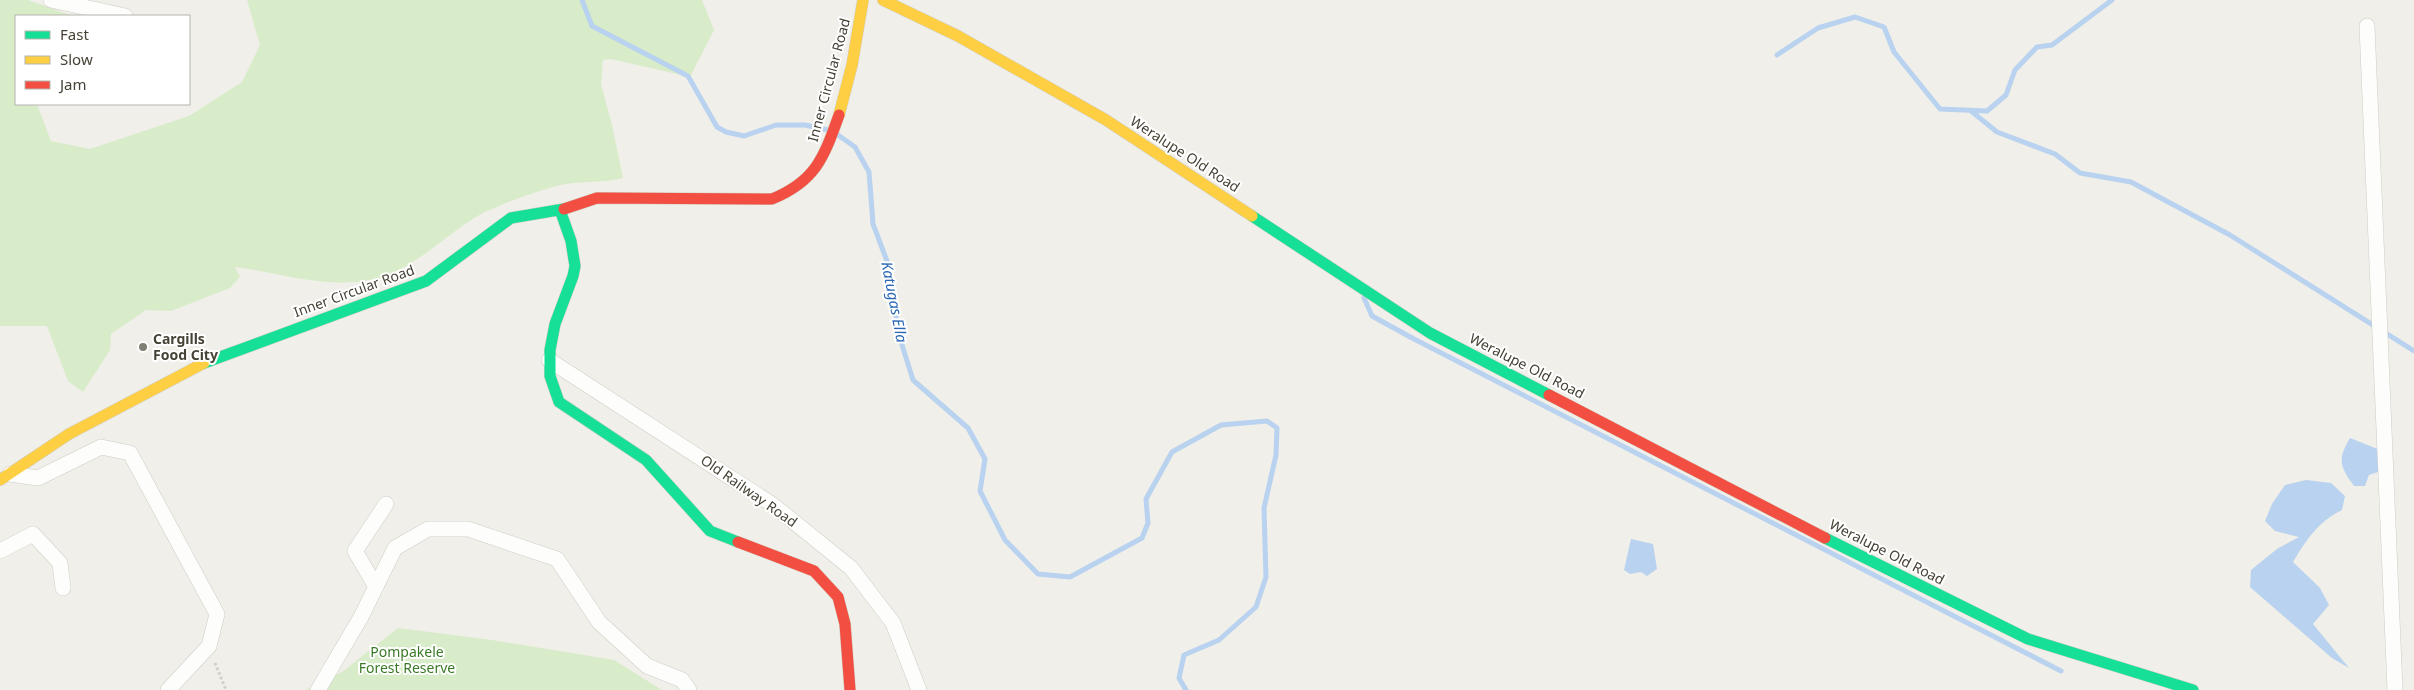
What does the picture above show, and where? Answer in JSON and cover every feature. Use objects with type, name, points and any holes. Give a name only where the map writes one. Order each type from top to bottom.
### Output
[{"type":"street","points":[[51,0],[119,15]]},
{"type":"street","name":"Inner Circular Road","points":[[5,477],[69,434],[204,363],[426,281],[511,218],[560,210],[597,198],[772,199],[791,192],[813,174],[827,148],[836,124],[859,34],[863,0]]},
{"type":"street","name":"Weralupe Old Road","points":[[882,0],[958,36],[1106,120],[1430,333],[1853,553],[2028,639],[2193,690]]},
{"type":"street","points":[[2366,26],[2395,690]]},
{"type":"street","points":[[560,210],[569,229],[574,272],[552,332],[549,360],[551,386],[559,402],[646,460],[710,531],[814,571],[838,597],[845,624],[850,690]]},
{"type":"street","name":"Old Railway Road","points":[[549,360],[773,505],[851,568],[894,624],[919,690]]},
{"type":"street","points":[[5,477],[38,478],[100,447],[130,453],[217,614],[209,646],[168,690]]},
{"type":"street","points":[[376,587],[355,551],[386,504]]},
{"type":"street","points":[[318,690],[361,618],[395,548],[428,529],[468,529],[557,559],[599,622],[647,666],[682,680],[690,690]]},
{"type":"street","points":[[0,551],[33,534],[60,563],[63,588]]},
{"type":"path","points":[[209,646],[226,690]]},
{"type":"green space","points":[[0,0],[28,0],[70,15],[15,15],[15,105],[37,105],[51,141],[90,149],[189,116],[242,82],[260,45],[247,0],[702,0],[714,30],[690,77],[611,59],[603,60],[601,84],[623,178],[558,186],[501,205],[468,222],[412,263],[381,277],[347,282],[314,281],[235,267],[240,277],[230,288],[171,311],[146,310],[111,334],[110,350],[83,392],[68,381],[47,326],[0,326]]},
{"type":"green space","name":"Pompakele Forest Reserve","points":[[398,628],[492,640],[614,660],[662,690],[306,690],[342,672]]},
{"type":"water","points":[[2350,438],[2385,452],[2381,471],[2369,475],[2365,486],[2354,486],[2343,468],[2343,452]]},
{"type":"water","points":[[2306,480],[2331,483],[2345,496],[2342,510],[2320,525],[2293,562],[2320,588],[2329,605],[2313,624],[2349,668],[2332,658],[2250,587],[2251,570],[2277,549],[2299,537],[2275,531],[2265,521],[2272,504],[2285,485]]},
{"type":"water","points":[[1631,539],[1653,544],[1657,569],[1647,576],[1641,572],[1630,574],[1624,570]]},
{"type":"waterway","name":"Katugas Ella","points":[[582,0],[592,26],[688,76],[717,127],[726,132],[744,136],[776,125],[805,125],[828,130]]},
{"type":"waterway","points":[[1777,55],[1818,28],[1855,17],[1884,27],[1894,52],[1940,109],[1987,111],[2006,95],[2015,70],[2037,47],[2052,45],[2112,0]]},
{"type":"waterway","points":[[1971,111],[1997,132],[2055,154],[2080,173],[2131,182],[2230,235],[2414,351]]},
{"type":"waterway","points":[[838,135],[855,147],[869,172],[873,224],[890,269],[898,332],[913,380],[968,428],[985,459],[980,491],[1005,540],[1038,574],[1070,577],[1142,538],[1148,523],[1146,499],[1172,452],[1221,425],[1267,421],[1277,428],[1276,455],[1264,508],[1266,577],[1256,607],[1219,640],[1184,655],[1179,678],[1186,690]]},
{"type":"waterway","points":[[1364,298],[1372,316],[1414,339],[2061,671]]},
{"type":"traffic: fast","points":[[204,363],[426,281],[511,218],[564,209]]},
{"type":"traffic: fast","points":[[560,210],[571,241],[575,266],[555,324],[550,350],[550,376],[559,402],[646,460],[710,531],[738,542]]},
{"type":"traffic: fast","points":[[1252,216],[1430,333],[1549,395]]},
{"type":"traffic: fast","points":[[1825,538],[2028,639],[2193,690]]},
{"type":"traffic: slow","points":[[839,115],[852,65],[863,0]]},
{"type":"traffic: slow","points":[[883,0],[958,36],[1106,120],[1252,216]]},
{"type":"traffic: slow","points":[[0,480],[69,434],[204,363]]},
{"type":"traffic: jam","points":[[564,209],[597,198],[772,199],[787,192],[809,176],[823,155],[839,115]]},
{"type":"traffic: jam","points":[[1549,395],[1825,538]]},
{"type":"traffic: jam","points":[[738,542],[814,571],[838,597],[845,624],[850,690]]},
{"type":"place","name":"Cargills Food City","points":[[143,347]]}]
